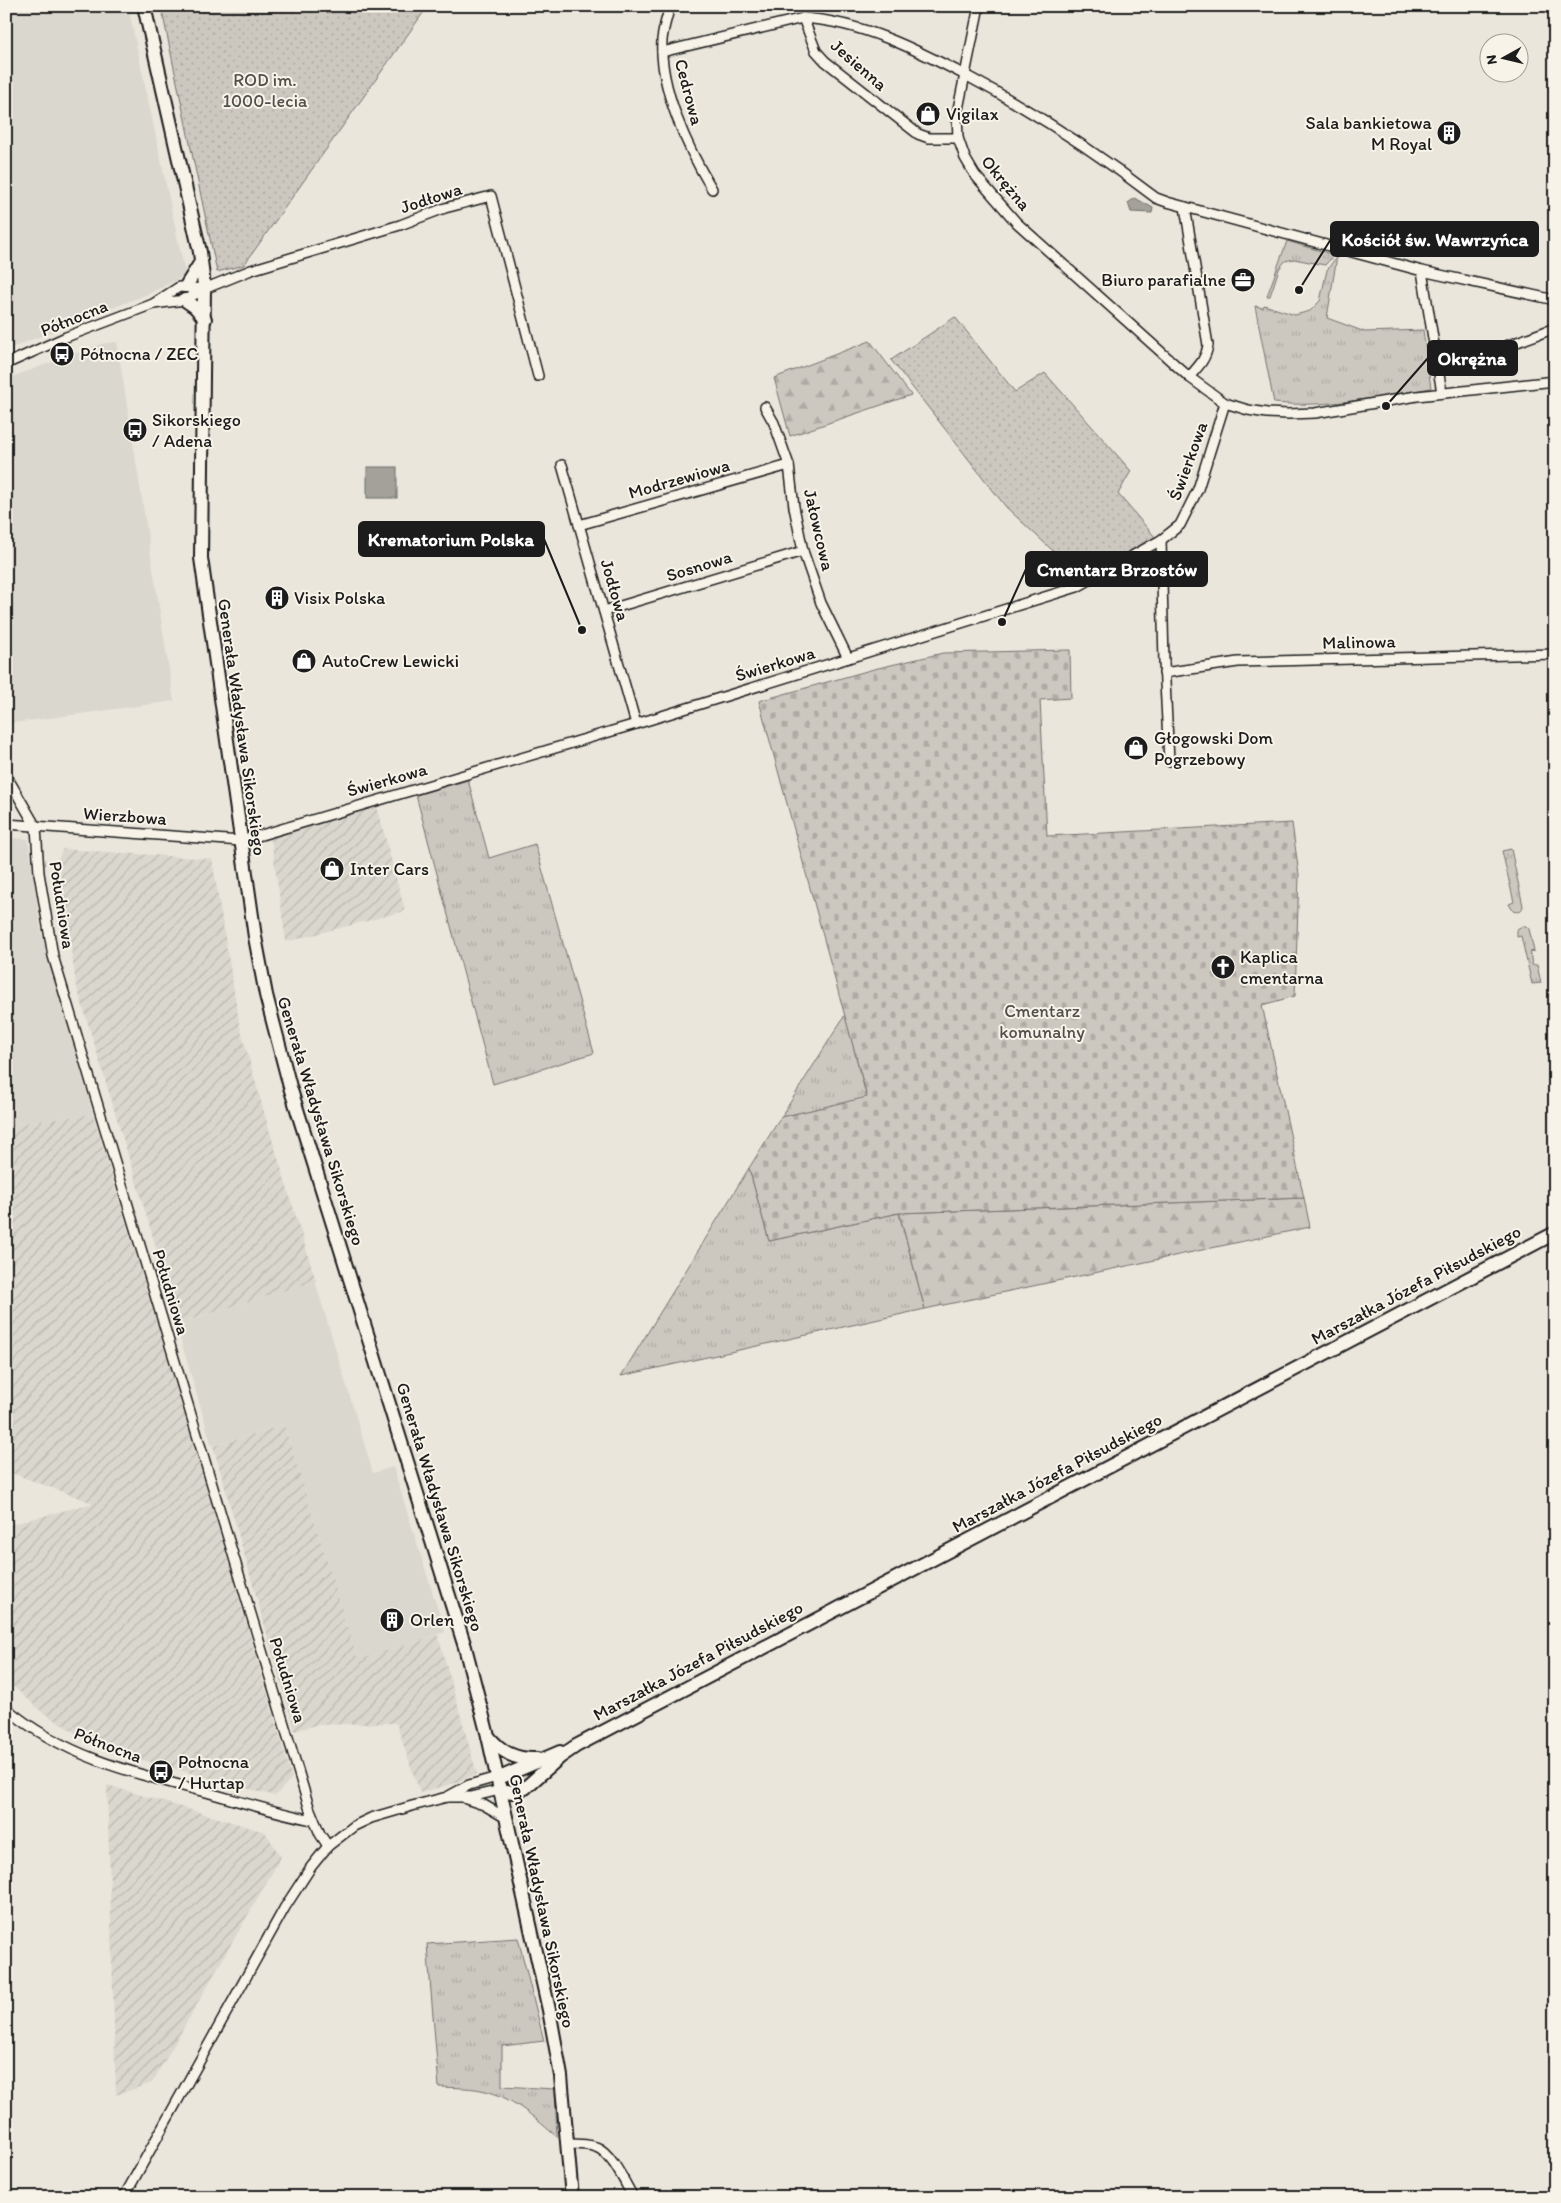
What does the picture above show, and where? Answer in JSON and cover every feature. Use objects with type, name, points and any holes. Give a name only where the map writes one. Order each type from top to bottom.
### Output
[{"type":"street","name":"Generała Władysława Sikorskiego","points":[[144,6],[202,262],[205,320],[201,558],[241,840],[266,995],[290,1087],[455,1612],[488,1736],[561,2076],[572,2197]]},
{"type":"street","points":[[662,52],[663,33],[670,6]]},
{"type":"street","name":"Okrężna","points":[[979,6],[957,114],[958,138],[965,158],[974,175],[1016,222],[1189,377],[1225,403],[1248,410],[1288,414],[1315,413],[1442,394],[1555,380]]},
{"type":"street","name":"Cedrowa","points":[[712,190],[696,163],[678,121],[666,82],[662,52],[803,18]]},
{"type":"street","name":"Jesienna","points":[[958,138],[929,138],[918,134],[825,61],[816,51],[803,18],[820,19],[876,34],[916,49],[966,76]]},
{"type":"street","points":[[966,76],[1050,123],[1156,198],[1422,271],[1555,300]]},
{"type":"street","name":"Jodłowa","points":[[204,289],[251,270],[400,225],[445,208],[492,196],[538,376]]},
{"type":"street","points":[[1185,207],[1208,345],[1202,363],[1189,377]]},
{"type":"street","points":[[202,262],[186,286],[204,289]]},
{"type":"street","points":[[1422,271],[1442,394]]},
{"type":"street","name":"Północna","points":[[6,364],[66,337],[153,304],[172,291],[186,286]]},
{"type":"street","name":"Północna","points":[[153,304],[185,300],[204,289]]},
{"type":"street","points":[[185,300],[195,307],[205,320]]},
{"type":"street","points":[[1438,367],[1482,355],[1555,328]]},
{"type":"street","name":"Świerkowa","points":[[241,840],[636,724],[1077,587],[1161,540],[1180,524],[1190,506],[1210,456],[1225,403]]},
{"type":"street","name":"Jałowcowa","points":[[765,407],[774,423],[789,465],[794,507],[804,551],[821,603],[848,658]]},
{"type":"street","name":"Jodłowa","points":[[562,465],[636,724]]},
{"type":"street","name":"Modrzewiowa","points":[[579,526],[789,465]]},
{"type":"street","points":[[1161,540],[1164,673],[1169,761]]},
{"type":"street","name":"Sosnowa","points":[[604,611],[804,551]]},
{"type":"street","name":"Malinowa","points":[[1164,673],[1238,662],[1555,654]]},
{"type":"street","name":"Południowa","points":[[6,775],[36,827],[39,873],[53,956],[313,1820]]},
{"type":"street","name":"Wierzbowa","points":[[6,824],[241,840]]},
{"type":"street","name":"Marszałka Józefa Piłsudskiego","points":[[576,1746],[556,1760],[525,1788],[514,1792],[498,1784],[504,1776],[576,1746],[1555,1233]]},
{"type":"street","name":"Północna","points":[[6,1708],[56,1742],[106,1765],[313,1820]]},
{"type":"street","points":[[488,1736],[497,1747],[511,1756],[528,1760],[542,1759]]},
{"type":"street","points":[[124,2197],[285,1907],[311,1867],[328,1846],[348,1830],[370,1818],[447,1797],[469,1785],[498,1784]]},
{"type":"street","points":[[461,1798],[498,1784]]},
{"type":"street","points":[[447,1797],[461,1798],[484,1805],[506,1818]]},
{"type":"street","points":[[313,1820],[328,1846]]},
{"type":"street","points":[[568,2144],[595,2146],[601,2149],[608,2156],[633,2197]]},
{"type":"shaded area","points":[[6,6],[128,6],[185,273],[181,278],[148,294],[6,350]]},
{"type":"shaded area","points":[[1135,198],[1153,208],[1152,213],[1131,212],[1128,203]]},
{"type":"shaded area","points":[[117,342],[174,701],[6,724],[6,379],[101,344]]},
{"type":"shaded area","points":[[367,467],[397,467],[397,498],[367,498]]},
{"type":"shaded area","points":[[377,807],[405,911],[286,942],[271,838]]},
{"type":"shaded area","points":[[6,838],[28,839],[41,931],[93,1114],[6,1125]]},
{"type":"shaded area","points":[[63,849],[212,859],[240,1027],[268,1126],[316,1281],[179,1323],[76,984],[58,860]]},
{"type":"shaded area","points":[[93,1114],[202,1472],[292,1778],[275,1796],[117,1753],[80,1736],[42,1712],[6,1680],[6,1526],[93,1503],[6,1471],[6,1125]]},
{"type":"shaded area","points":[[315,1281],[373,1473],[393,1467],[445,1632],[358,1661],[284,1425],[212,1446],[176,1324]]},
{"type":"shaded area","points":[[284,1425],[358,1660],[438,1635],[477,1774],[455,1783],[420,1793],[396,1723],[315,1725],[295,1731],[213,1446]]},
{"type":"shaded area","points":[[107,1785],[265,1832],[281,1857],[152,2083],[116,2095]]},
{"type":"green space","name":"ROD im. 1000-lecia","points":[[161,6],[428,6],[244,265],[217,272]]},
{"type":"green space","points":[[1287,241],[1334,255],[1325,265],[1294,259],[1285,261],[1279,269],[1270,296],[1267,296]]},
{"type":"green space","points":[[1337,256],[1327,318],[1365,332],[1423,330],[1431,388],[1334,403],[1274,403],[1255,306],[1263,308],[1264,305],[1295,315],[1310,311],[1320,301],[1327,270]]},
{"type":"green space","points":[[955,317],[1015,392],[1045,373],[1131,471],[1118,494],[1155,537],[1081,577],[1006,507],[891,360]]},
{"type":"green space","points":[[870,341],[911,395],[790,436],[774,378]]},
{"type":"green space","name":"Cmentarz komunalny","points":[[1070,650],[1071,698],[1040,700],[1047,836],[1292,823],[1299,875],[1295,996],[1262,1005],[1304,1198],[899,1213],[769,1241],[749,1168],[781,1117],[867,1097],[759,701],[874,669],[943,653]]},
{"type":"green space","points":[[468,780],[489,858],[535,844],[594,1053],[493,1084],[416,795]]},
{"type":"green space","points":[[1511,849],[1523,906],[1518,912],[1513,911],[1509,904],[1514,902],[1502,851]]},
{"type":"green space","points":[[1526,926],[1529,929],[1534,951],[1530,952],[1532,965],[1537,965],[1541,983],[1532,984],[1521,936],[1517,937],[1517,929]]},
{"type":"green space","points":[[845,1015],[867,1098],[781,1117]]},
{"type":"green space","points":[[749,1168],[769,1241],[899,1213],[925,1309],[621,1376]]},
{"type":"green space","points":[[1304,1198],[1310,1227],[925,1309],[899,1213]]},
{"type":"green space","points":[[518,1938],[544,2041],[502,2046],[502,2086],[555,2089],[557,2137],[525,2111],[499,2095],[477,2089],[439,2087],[427,1944]]},
{"type":"place","name":"Vigilax","points":[[928,114]]},
{"type":"place","name":"Sala bankietowa M Royal","points":[[1449,133]]},
{"type":"place","name":"Biuro parafialne","points":[[1243,280]]},
{"type":"place","name":"Kościół św. Wawrzyńca","points":[[1299,290]]},
{"type":"place","name":"Północna / ZEC","points":[[62,354]]},
{"type":"place","name":"Okrężna","points":[[1386,406]]},
{"type":"place","name":"Sikorskiego / Adena","points":[[135,430]]},
{"type":"place","name":"Visix Polska","points":[[277,598]]},
{"type":"place","name":"Cmentarz Brzostów","points":[[1002,622]]},
{"type":"place","name":"Krematorium Polska","points":[[582,630]]},
{"type":"place","name":"AutoCrew Lewicki","points":[[304,661]]},
{"type":"place","name":"Głogowski Dom Pogrzebowy","points":[[1136,748]]},
{"type":"place","name":"Inter Cars","points":[[332,869]]},
{"type":"place","name":"Kaplica cmentarna","points":[[1223,967]]},
{"type":"place","name":"Orlen","points":[[392,1620]]},
{"type":"place","name":"Połnocna / Hurtap","points":[[161,1772]]}]
